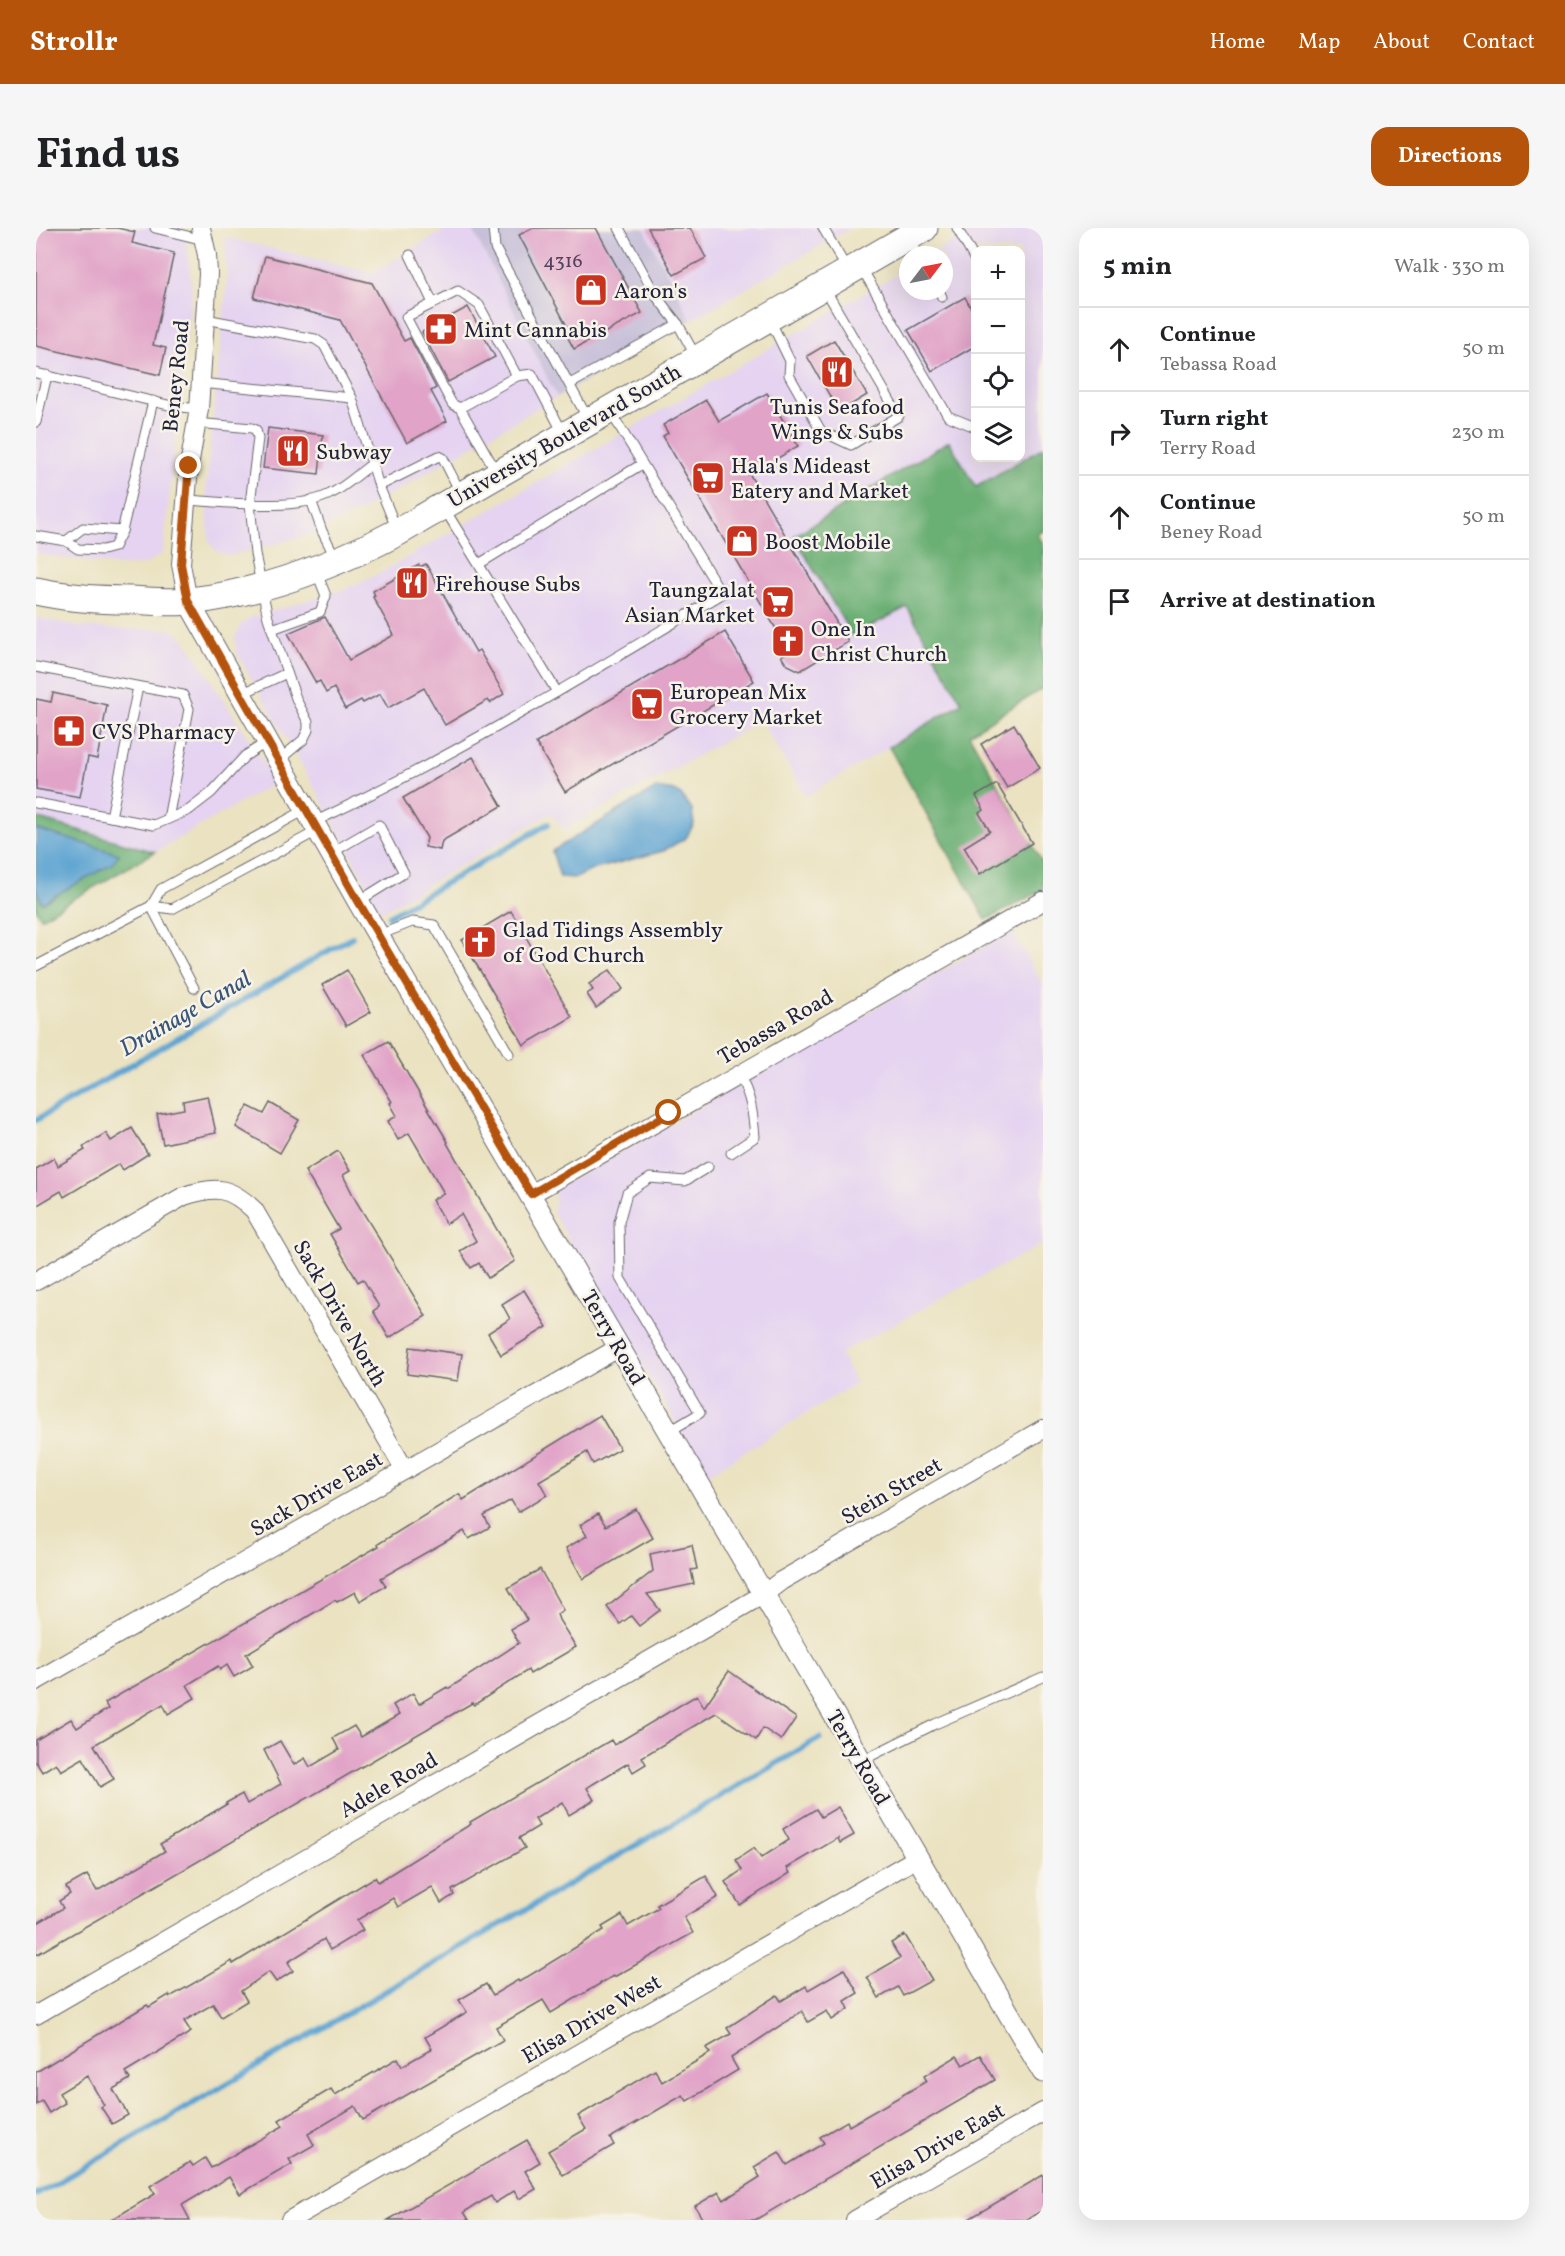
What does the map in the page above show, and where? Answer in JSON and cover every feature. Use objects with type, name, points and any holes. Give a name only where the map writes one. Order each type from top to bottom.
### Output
[{"type":"main road","name":"University Boulevard South","points":[[36,591],[97,600],[188,601],[229,595],[327,565],[398,532],[854,268],[917,240]]},
{"type":"street","name":"Beney Road","points":[[188,601],[181,564],[186,500],[197,416],[208,274],[202,234]]},
{"type":"street","name":"Terry Road","points":[[188,601],[358,901],[1043,2072]]},
{"type":"street","name":"Tebassa Road","points":[[531,1194],[1043,901]]},
{"type":"street","name":"Sack Drive North","points":[[36,1281],[184,1196],[207,1188],[225,1190],[242,1198],[254,1210],[405,1470]]},
{"type":"street","name":"Sack Drive East","points":[[36,1682],[620,1347]]},
{"type":"street","name":"Stein Street","points":[[764,1594],[782,1581],[1043,1429]]},
{"type":"street","name":"Adele Road","points":[[36,2015],[764,1594]]},
{"type":"street","name":"Elisa Drive West","points":[[290,2220],[917,1858]]},
{"type":"street","name":"Elisa Drive East","points":[[855,2220],[1043,2112]]},
{"type":"lane","points":[[155,228],[202,234]]},
{"type":"lane","points":[[36,966],[151,906],[161,890],[389,787],[557,692],[722,594],[642,464],[570,384],[495,248],[493,228]]},
{"type":"lane","points":[[619,228],[656,296],[678,324],[698,359]]},
{"type":"lane","points":[[823,228],[854,268],[948,416],[971,425]]},
{"type":"lane","points":[[957,228],[971,253]]},
{"type":"lane","points":[[410,255],[433,303]]},
{"type":"lane","points":[[769,318],[790,361],[789,375],[821,431],[851,445],[899,416],[823,286]]},
{"type":"lane","points":[[497,473],[460,408],[452,404],[406,317],[458,291],[479,305],[517,376]]},
{"type":"lane","points":[[205,319],[315,339],[324,345],[352,398],[379,486],[398,532]]},
{"type":"lane","points":[[570,384],[678,324]]},
{"type":"lane","points":[[36,373],[153,401],[197,416],[256,430],[258,438],[250,504],[255,554],[272,629],[297,701],[308,722],[308,730],[303,740],[279,760]]},
{"type":"lane","points":[[460,408],[517,376],[532,374],[565,435]]},
{"type":"lane","points":[[36,422],[47,375]]},
{"type":"lane","points":[[200,383],[352,398]]},
{"type":"lane","points":[[36,536],[66,541],[78,549],[103,550],[114,547],[122,531],[153,401]]},
{"type":"lane","points":[[379,486],[439,456],[443,458],[452,500],[479,564],[557,692]]},
{"type":"lane","points":[[186,500],[250,504],[311,500],[330,494],[372,464]]},
{"type":"lane","points":[[479,564],[642,464]]},
{"type":"lane","points":[[272,629],[320,612],[326,596],[327,565],[322,531],[311,500]]},
{"type":"lane","points":[[66,541],[83,528],[122,531]]},
{"type":"lane","points":[[36,667],[183,695],[189,709],[168,819]]},
{"type":"lane","points":[[241,694],[287,673]]},
{"type":"lane","points":[[111,817],[138,687]]},
{"type":"lane","points":[[36,802],[154,825],[189,810],[211,793],[245,756],[269,742]]},
{"type":"lane","points":[[151,906],[172,909],[313,820]]},
{"type":"lane","points":[[332,853],[379,825],[404,873],[358,901]]},
{"type":"lane","points":[[151,906],[194,988]]},
{"type":"lane","points":[[379,935],[412,922],[434,925],[509,1054]]},
{"type":"lane","points":[[731,1153],[755,1137],[753,1110],[748,1091],[739,1075]]},
{"type":"lane","points":[[670,1431],[700,1413],[620,1278],[619,1221],[627,1193],[650,1178],[685,1181],[708,1167]]},
{"type":"lane","points":[[861,1761],[934,1724],[1043,1677]]},
{"type":"shaded area","points":[[36,228],[185,228],[192,291],[163,553],[146,564],[121,566],[36,554]]},
{"type":"shaded area","points":[[448,228],[472,228],[557,397],[363,510],[305,536],[228,556],[215,550],[209,542],[206,488],[227,282],[225,237],[373,273]]},
{"type":"shaded area","points":[[472,228],[644,228],[691,320],[557,397]]},
{"type":"shaded area","points":[[644,228],[851,228],[691,320]]},
{"type":"shaded area","points":[[977,228],[1043,228],[1043,447],[1025,458],[1025,246],[971,246],[971,462],[1018,462],[976,487],[949,441],[852,635],[906,607],[963,703],[806,796],[761,721],[564,829],[551,813],[381,912],[321,799],[236,652],[235,637],[240,626],[249,618],[343,590],[382,572],[899,273],[899,300],[953,300],[953,246],[946,246]]},
{"type":"shaded area","points":[[36,617],[80,627],[169,629],[180,635],[190,647],[276,782],[155,852],[36,818]]},
{"type":"shaded area","points":[[1012,931],[1043,985],[1043,1244],[840,1353],[856,1383],[707,1475],[553,1213],[556,1189]]},
{"type":"green space","points":[[949,441],[976,487],[1018,462],[1025,462],[1025,458],[1043,447],[1043,531],[1038,534],[1043,544],[1043,688],[969,734],[1043,864],[1043,890],[986,920],[889,747],[962,703],[907,607],[852,636],[794,536]]},
{"type":"green space","points":[[36,818],[155,852],[41,918],[36,909],[36,888],[43,903],[119,855],[36,829]]},
{"type":"water","points":[[656,788],[675,791],[682,796],[692,810],[694,824],[686,838],[663,851],[592,870],[576,878],[560,877],[552,851]]},
{"type":"water","points":[[36,829],[119,854],[112,864],[42,903],[36,888]]},
{"type":"building","points":[[36,228],[117,228],[135,232],[132,243],[174,253],[153,345],[166,348],[160,375],[36,346]]},
{"type":"building","points":[[532,228],[596,228],[642,313],[574,349],[566,334],[570,332],[519,235]]},
{"type":"building","points":[[648,228],[690,228],[706,258],[674,275]]},
{"type":"building","points":[[265,256],[372,283],[404,341],[410,338],[436,388],[431,391],[447,421],[407,443],[340,320],[254,298]]},
{"type":"building","points":[[965,297],[971,308],[971,348],[932,371],[908,330]]},
{"type":"building","points":[[468,307],[495,357],[448,382],[422,332]]},
{"type":"building","points":[[834,340],[867,395],[839,412],[807,356]]},
{"type":"building","points":[[767,393],[798,446],[750,475],[848,642],[800,671],[786,664],[781,656],[789,651],[663,436],[668,433],[663,425],[706,400],[719,421]]},
{"type":"building","name":"Subway","points":[[268,428],[323,435],[319,474],[263,468]]},
{"type":"building","points":[[426,564],[476,652],[479,650],[504,694],[490,703],[488,700],[445,725],[424,688],[388,708],[380,694],[363,703],[361,700],[345,709],[334,688],[326,693],[320,681],[316,683],[288,633],[325,617],[349,660],[394,635],[373,597],[375,596],[373,591],[419,565],[420,567]]},
{"type":"building","points":[[725,632],[754,681],[565,792],[536,743]]},
{"type":"building","name":"CVS Pharmacy","points":[[53,693],[107,705],[97,759],[88,757],[80,797],[36,789],[36,699],[51,702]]},
{"type":"building","points":[[1014,724],[1040,768],[1007,788],[981,744]]},
{"type":"building","points":[[473,757],[502,806],[442,841],[440,850],[425,847],[427,838],[403,798]]},
{"type":"building","points":[[997,784],[1032,843],[980,874],[964,847],[990,831],[979,813],[984,810],[976,796]]},
{"type":"building","points":[[511,911],[572,1017],[524,1045],[462,940]]},
{"type":"building","points":[[347,970],[371,1012],[346,1026],[322,985]]},
{"type":"building","points":[[610,970],[623,989],[596,1008],[587,994],[593,990],[589,984]]},
{"type":"building","points":[[388,1041],[515,1261],[488,1278],[479,1263],[471,1268],[460,1251],[476,1241],[461,1214],[446,1224],[432,1200],[444,1193],[409,1133],[398,1140],[388,1121],[397,1116],[390,1103],[392,1102],[364,1055]]},
{"type":"building","points":[[208,1096],[216,1133],[163,1144],[157,1114],[184,1109],[183,1101]]},
{"type":"building","points":[[270,1103],[299,1120],[280,1153],[236,1127],[248,1106],[264,1114]]},
{"type":"building","points":[[132,1128],[148,1154],[123,1170],[119,1164],[64,1197],[61,1191],[36,1206],[36,1169],[54,1158],[58,1166],[85,1150],[83,1147],[106,1133],[111,1141]]},
{"type":"building","points":[[338,1151],[350,1171],[343,1175],[356,1201],[426,1316],[389,1338],[373,1311],[379,1307],[363,1279],[358,1282],[330,1234],[339,1229],[305,1171]]},
{"type":"building","points":[[524,1290],[547,1327],[501,1355],[488,1333],[510,1319],[502,1304]]},
{"type":"building","points":[[410,1347],[462,1354],[458,1381],[407,1374]]},
{"type":"building","points":[[600,1415],[620,1449],[593,1464],[587,1452],[539,1481],[547,1495],[518,1512],[511,1500],[484,1516],[490,1527],[469,1539],[464,1531],[381,1578],[386,1586],[360,1601],[355,1592],[337,1602],[335,1600],[246,1654],[253,1666],[234,1677],[227,1665],[220,1670],[218,1666],[187,1685],[195,1698],[168,1714],[163,1704],[94,1745],[114,1779],[100,1787],[83,1758],[61,1771],[56,1763],[42,1772],[36,1762],[36,1740],[71,1719],[77,1728],[108,1709],[105,1703],[379,1546],[378,1544],[459,1494],[463,1500]]},
{"type":"building","points":[[636,1509],[653,1538],[583,1579],[566,1548],[587,1536],[580,1525],[598,1514],[606,1526]]},
{"type":"building","points":[[692,1545],[697,1569],[691,1570],[694,1584],[647,1594],[660,1610],[639,1626],[631,1616],[620,1624],[607,1607],[653,1571],[650,1554]]},
{"type":"building","points":[[540,1569],[563,1610],[557,1614],[559,1620],[576,1647],[530,1674],[528,1670],[474,1705],[472,1703],[36,1955],[36,1924],[63,1908],[59,1901],[70,1894],[66,1887],[87,1875],[97,1891],[165,1851],[160,1844],[226,1803],[242,1794],[247,1804],[281,1784],[264,1750],[280,1741],[294,1765],[305,1758],[310,1767],[339,1750],[333,1738],[354,1726],[361,1737],[399,1715],[393,1705],[413,1693],[419,1704],[447,1687],[448,1689],[519,1643],[511,1629],[527,1620],[508,1588]]},
{"type":"building","points":[[729,1671],[796,1718],[781,1740],[763,1728],[756,1740],[716,1713],[642,1757],[646,1764],[633,1772],[628,1763],[587,1788],[594,1800],[569,1815],[562,1802],[535,1819],[539,1826],[519,1838],[525,1848],[452,1890],[454,1895],[441,1903],[432,1887],[398,1907],[393,1898],[357,1920],[363,1930],[330,1950],[324,1939],[288,1962],[293,1971],[276,1982],[269,1972],[241,1991],[247,2001],[221,2017],[213,2004],[184,2021],[191,2032],[125,2072],[130,2079],[113,2089],[128,2115],[112,2124],[101,2107],[104,2105],[87,2076],[59,2093],[65,2103],[49,2113],[42,2101],[36,2105],[36,2072],[147,2005],[149,2007],[169,1995],[170,1997],[232,1961],[233,1964],[375,1877],[378,1882],[471,1824],[470,1822],[611,1740],[614,1745],[697,1695],[704,1707]]},
{"type":"building","points":[[838,1807],[854,1835],[840,1843],[838,1838],[787,1868],[790,1873],[740,1905],[725,1882],[742,1870],[736,1860],[754,1848],[761,1858],[789,1840],[783,1829],[816,1809],[821,1817]]},
{"type":"building","points":[[706,1876],[718,1897],[684,1917],[693,1933],[613,1976],[551,2013],[543,2000],[496,2027],[503,2040],[363,2120],[355,2106],[308,2134],[314,2145],[289,2159],[292,2164],[240,2194],[229,2177],[182,2205],[190,2220],[111,2220],[155,2194],[150,2186],[190,2162],[193,2166],[205,2158],[211,2168],[283,2126],[279,2120],[331,2089],[335,2095],[398,2058],[402,2066],[432,2049],[425,2037],[467,2012],[459,2000],[486,1984],[493,1995],[518,1980],[519,1982],[604,1930],[602,1927],[622,1915],[628,1926],[659,1908],[657,1905]]},
{"type":"building","points":[[905,1935],[932,1980],[903,1996],[898,1987],[879,1998],[867,1977],[900,1958],[891,1943]]},
{"type":"building","points":[[844,1969],[858,1993],[845,2001],[849,2009],[832,2020],[827,2011],[808,2022],[802,2011],[731,2058],[738,2070],[687,2101],[683,2095],[610,2138],[614,2145],[563,2175],[548,2151],[586,2129],[578,2116],[655,2070],[662,2082],[710,2053],[706,2048],[731,2034],[727,2028],[777,1995],[781,2001],[806,1986],[808,1990]]},
{"type":"building","points":[[980,2055],[995,2080],[755,2220],[703,2220],[695,2206],[719,2192],[724,2200],[760,2177],[754,2167],[779,2152],[787,2165],[824,2143],[820,2137],[847,2121],[849,2126],[927,2081],[924,2076],[957,2056],[963,2065]]},
{"type":"building","points":[[527,2140],[540,2162],[525,2171],[536,2189],[519,2199],[514,2191],[495,2203],[491,2196],[464,2212],[469,2220],[388,2220]]},
{"type":"building","points":[[1043,2175],[1043,2210],[1026,2220],[967,2220]]},
{"type":"waterway","name":"Drainage Canal","points":[[389,916],[548,824]]},
{"type":"waterway","name":"Drainage Canal","points":[[36,1120],[352,937]]},
{"type":"waterway","points":[[36,2195],[820,1738]]},
{"type":"place","name":"Aaron's","points":[[591,290]]},
{"type":"place","name":"Mint Cannabis","points":[[441,329]]},
{"type":"place","name":"Tunis Seafood Wings & Subs","points":[[837,372]]},
{"type":"place","name":"Subway","points":[[293,451]]},
{"type":"place","name":"Hala's Mideast Eatery and Market","points":[[708,478]]},
{"type":"place","name":"Boost Mobile","points":[[742,541]]},
{"type":"place","name":"Firehouse Subs","points":[[412,583]]},
{"type":"place","name":"Taungzalat Asian Market","points":[[778,602]]},
{"type":"place","name":"One In Christ Church","points":[[788,641]]},
{"type":"place","name":"European Mix Grocery Market","points":[[647,704]]},
{"type":"place","name":"CVS Pharmacy","points":[[69,731]]},
{"type":"place","name":"Glad Tidings Assembly of God Church","points":[[480,942]]},
{"type":"route","points":[[189,466],[181,564],[188,601],[358,901],[531,1194],[669,1113]]}]
